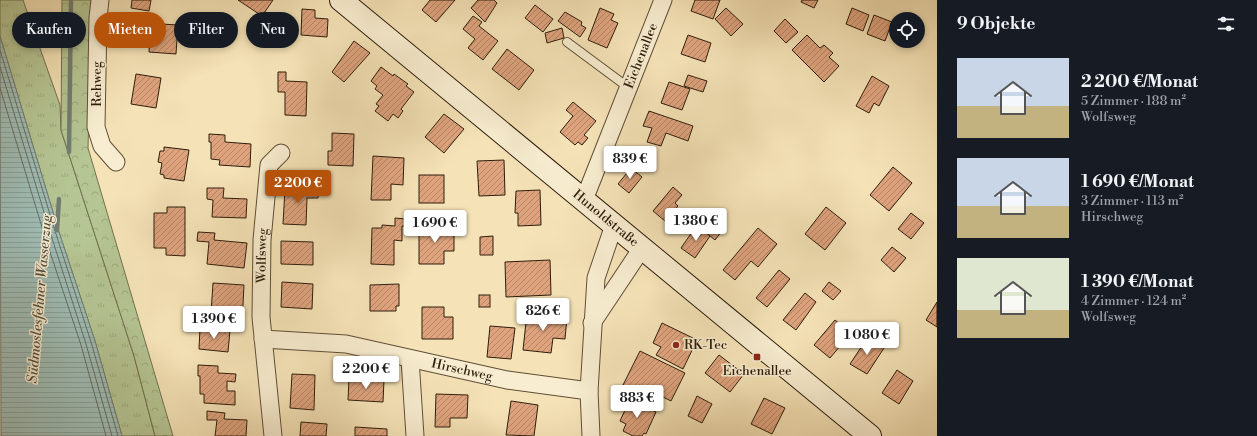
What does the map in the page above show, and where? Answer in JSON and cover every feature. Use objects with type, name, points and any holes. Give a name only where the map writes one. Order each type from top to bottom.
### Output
[{"type":"street","name":"Rehweg","points":[[100,0],[98,18],[96,127],[102,146],[116,162]]},
{"type":"street","name":"Hunoldstraße","points":[[341,0],[870,436]]},
{"type":"street","name":"Eichenallee","points":[[584,200],[630,88],[663,0]]},
{"type":"street","name":"Wolfsweg","points":[[273,436],[261,310],[265,191],[269,165],[281,153]]},
{"type":"street","points":[[591,436],[590,391],[592,324],[596,278],[614,226]]},
{"type":"street","points":[[592,324],[642,248]]},
{"type":"street","name":"Hirschweg","points":[[263,340],[346,344],[507,380],[590,391]]},
{"type":"street","points":[[410,359],[414,436]]},
{"type":"lane","points":[[567,42],[630,88]]},
{"type":"green space","points":[[0,0],[23,0],[27,12],[12,12],[12,48],[40,48],[60,105],[61,130],[134,356],[155,436],[122,436],[95,341],[58,229],[0,36]]},
{"type":"green space","points":[[62,0],[92,0],[88,148],[173,436],[155,436],[134,356],[61,130],[62,48],[86,48],[86,12],[62,12]]},
{"type":"water","points":[[0,36],[58,229],[95,341],[122,436],[1,436]]},
{"type":"building","points":[[132,0],[151,0],[149,11],[131,8]]},
{"type":"building","points":[[238,0],[273,0],[265,12],[256,12]]},
{"type":"building","points":[[430,0],[455,0],[436,22],[422,10]]},
{"type":"building","points":[[478,0],[494,0],[497,3],[485,22],[471,8]]},
{"type":"building","points":[[695,0],[720,0],[713,19],[691,11]]},
{"type":"building","points":[[802,0],[818,0],[814,8],[801,2]]},
{"type":"building","points":[[535,5],[553,19],[543,32],[525,18]]},
{"type":"building","points":[[600,8],[614,14],[611,20],[618,23],[607,48],[588,40]]},
{"type":"building","points":[[726,8],[743,24],[731,36],[715,19]]},
{"type":"building","points":[[852,8],[869,15],[863,31],[846,24]]},
{"type":"building","points":[[302,9],[315,10],[315,18],[328,19],[327,37],[301,35]]},
{"type":"building","points":[[565,12],[582,22],[581,25],[586,28],[580,37],[558,21]]},
{"type":"building","points":[[874,15],[889,21],[889,30],[885,41],[867,34]]},
{"type":"building","points":[[473,16],[482,22],[479,26],[498,41],[483,60],[468,48],[475,39],[463,29]]},
{"type":"building","points":[[785,19],[798,32],[786,43],[774,31]]},
{"type":"building","points":[[166,24],[174,25],[174,48],[176,48],[176,54],[149,52],[149,48],[166,48]]},
{"type":"building","points":[[562,28],[564,38],[547,43],[545,33]]},
{"type":"building","points":[[688,35],[711,43],[705,62],[681,54]]},
{"type":"building","points":[[807,35],[820,48],[824,45],[833,53],[829,57],[839,66],[824,82],[792,50]]},
{"type":"building","points":[[354,41],[370,53],[344,82],[332,72]]},
{"type":"building","points":[[507,49],[534,70],[519,90],[492,69]]},
{"type":"building","points":[[381,67],[393,76],[394,74],[408,84],[406,86],[414,92],[401,109],[403,111],[398,118],[393,114],[388,121],[375,111],[379,106],[376,104],[383,95],[375,89],[377,86],[371,81]]},
{"type":"building","points":[[278,72],[286,72],[286,81],[307,82],[306,116],[285,115],[285,92],[278,92]]},
{"type":"building","points":[[136,74],[161,78],[156,108],[131,104]]},
{"type":"building","points":[[688,75],[707,81],[703,92],[684,86]]},
{"type":"building","points":[[872,76],[889,86],[879,106],[874,103],[869,113],[856,106]]},
{"type":"building","points":[[669,82],[690,89],[682,110],[661,103]]},
{"type":"building","points":[[573,102],[596,121],[584,135],[588,138],[582,145],[578,142],[575,145],[560,132],[573,116],[566,110]]},
{"type":"building","points":[[649,111],[693,126],[688,141],[666,133],[661,146],[647,142],[652,128],[643,126]]},
{"type":"building","points":[[444,114],[464,129],[444,153],[425,137]]},
{"type":"building","points":[[332,133],[354,134],[353,166],[328,165],[328,151],[332,151]]},
{"type":"building","points":[[209,134],[225,135],[225,142],[251,144],[250,167],[219,165],[220,160],[211,159],[211,142],[209,142]]},
{"type":"building","points":[[164,147],[189,150],[184,181],[164,178],[164,175],[160,174],[162,163],[158,162],[160,151],[164,151]]},
{"type":"building","points":[[373,156],[404,158],[403,185],[391,184],[391,200],[371,200]]},
{"type":"building","points":[[504,160],[505,195],[479,196],[477,161]]},
{"type":"building","points":[[893,167],[912,183],[889,211],[870,195]]},
{"type":"building","points":[[631,168],[642,177],[629,193],[618,184]]},
{"type":"building","points":[[419,175],[444,175],[444,203],[419,203]]},
{"type":"building","points":[[302,184],[319,185],[318,198],[307,198],[306,225],[283,224],[285,189],[301,190]]},
{"type":"building","points":[[673,187],[682,195],[675,203],[678,206],[665,221],[653,211]]},
{"type":"building","points":[[207,188],[224,188],[223,198],[247,199],[246,218],[212,217],[213,200],[207,199]]},
{"type":"building","points":[[540,190],[541,225],[518,226],[518,213],[515,213],[516,191]]},
{"type":"building","points":[[167,207],[185,207],[185,256],[166,255],[166,248],[154,248],[154,213],[167,213]]},
{"type":"building","points":[[826,207],[846,223],[825,250],[805,234]]},
{"type":"building","points":[[710,209],[724,220],[722,222],[726,226],[715,240],[697,225]]},
{"type":"building","points":[[911,213],[924,223],[911,239],[898,229]]},
{"type":"building","points":[[395,218],[405,219],[405,226],[402,226],[402,241],[394,240],[394,265],[371,264],[372,228],[382,228],[382,225],[395,226]]},
{"type":"building","points":[[697,225],[710,236],[695,258],[681,248]]},
{"type":"building","points":[[419,226],[454,227],[454,251],[444,251],[444,264],[419,264]]},
{"type":"building","points":[[758,228],[777,244],[758,267],[751,261],[735,280],[723,270]]},
{"type":"building","points":[[198,232],[215,233],[214,240],[247,243],[244,268],[207,264],[209,242],[197,241]]},
{"type":"building","points":[[493,236],[493,255],[480,255],[480,237]]},
{"type":"building","points":[[281,241],[313,242],[313,265],[281,264]]},
{"type":"building","points":[[892,247],[906,258],[894,272],[881,260]]},
{"type":"building","points":[[550,260],[551,295],[506,297],[505,262]]},
{"type":"building","points":[[779,270],[790,279],[767,307],[756,298]]},
{"type":"building","points":[[282,282],[313,284],[312,309],[281,307]]},
{"type":"building","points":[[829,282],[841,291],[833,300],[822,291]]},
{"type":"building","points":[[213,283],[244,285],[242,324],[219,322],[220,313],[211,313]]},
{"type":"building","points":[[399,284],[399,306],[396,306],[396,311],[370,311],[370,285]]},
{"type":"building","points":[[805,293],[816,302],[796,330],[783,320]]},
{"type":"building","points":[[479,295],[490,295],[490,307],[479,307]]},
{"type":"building","points":[[937,302],[937,327],[926,320]]},
{"type":"building","points":[[422,307],[444,307],[444,317],[453,317],[453,339],[422,339]]},
{"type":"building","points":[[527,313],[567,317],[565,339],[553,338],[551,353],[523,350]]},
{"type":"building","points":[[835,320],[851,333],[830,358],[814,345]]},
{"type":"building","name":"RK-Tec","points":[[662,323],[697,340],[683,369],[656,355],[661,347],[653,343]]},
{"type":"building","points":[[490,326],[515,328],[511,359],[487,357]]},
{"type":"building","points":[[200,328],[230,330],[228,352],[199,349]]},
{"type":"building","points":[[868,337],[884,348],[867,374],[850,364]]},
{"type":"building","points":[[640,351],[685,373],[671,401],[639,385],[635,391],[623,385]]},
{"type":"building","points":[[719,355],[744,374],[730,392],[705,373]]},
{"type":"building","points":[[198,365],[218,366],[218,373],[236,374],[235,382],[227,381],[227,391],[235,391],[235,405],[204,403],[204,394],[200,394],[200,376],[198,376]]},
{"type":"building","points":[[897,370],[913,381],[899,404],[882,393]]},
{"type":"building","points":[[292,374],[315,375],[314,410],[290,408]]},
{"type":"building","points":[[349,378],[384,380],[383,402],[348,400]]},
{"type":"building","points":[[436,394],[468,395],[467,418],[450,418],[450,427],[435,427]]},
{"type":"building","points":[[697,396],[712,404],[702,423],[688,416]]},
{"type":"building","points":[[764,398],[785,408],[772,434],[751,424]]},
{"type":"building","points":[[630,399],[656,412],[646,434],[644,433],[642,436],[633,436],[623,431],[626,424],[620,421]]},
{"type":"building","points":[[511,401],[538,405],[534,436],[506,435]]},
{"type":"building","points":[[207,411],[225,413],[224,419],[247,420],[246,436],[215,436],[217,420],[207,420]]},
{"type":"building","points":[[301,422],[327,424],[326,436],[300,436]]},
{"type":"building","points":[[355,427],[387,429],[387,436],[355,436]]},
{"type":"waterway","name":"Südmoslesfehner Wasserzug","points":[[69,152],[71,0]]},
{"type":"waterway","name":"Südmoslesfehner Wasserzug","points":[[57,230],[59,199]]},
{"type":"place","name":"RK-Tec","points":[[676,345]]},
{"type":"place","name":"Eichenallee","points":[[757,357]]}]
